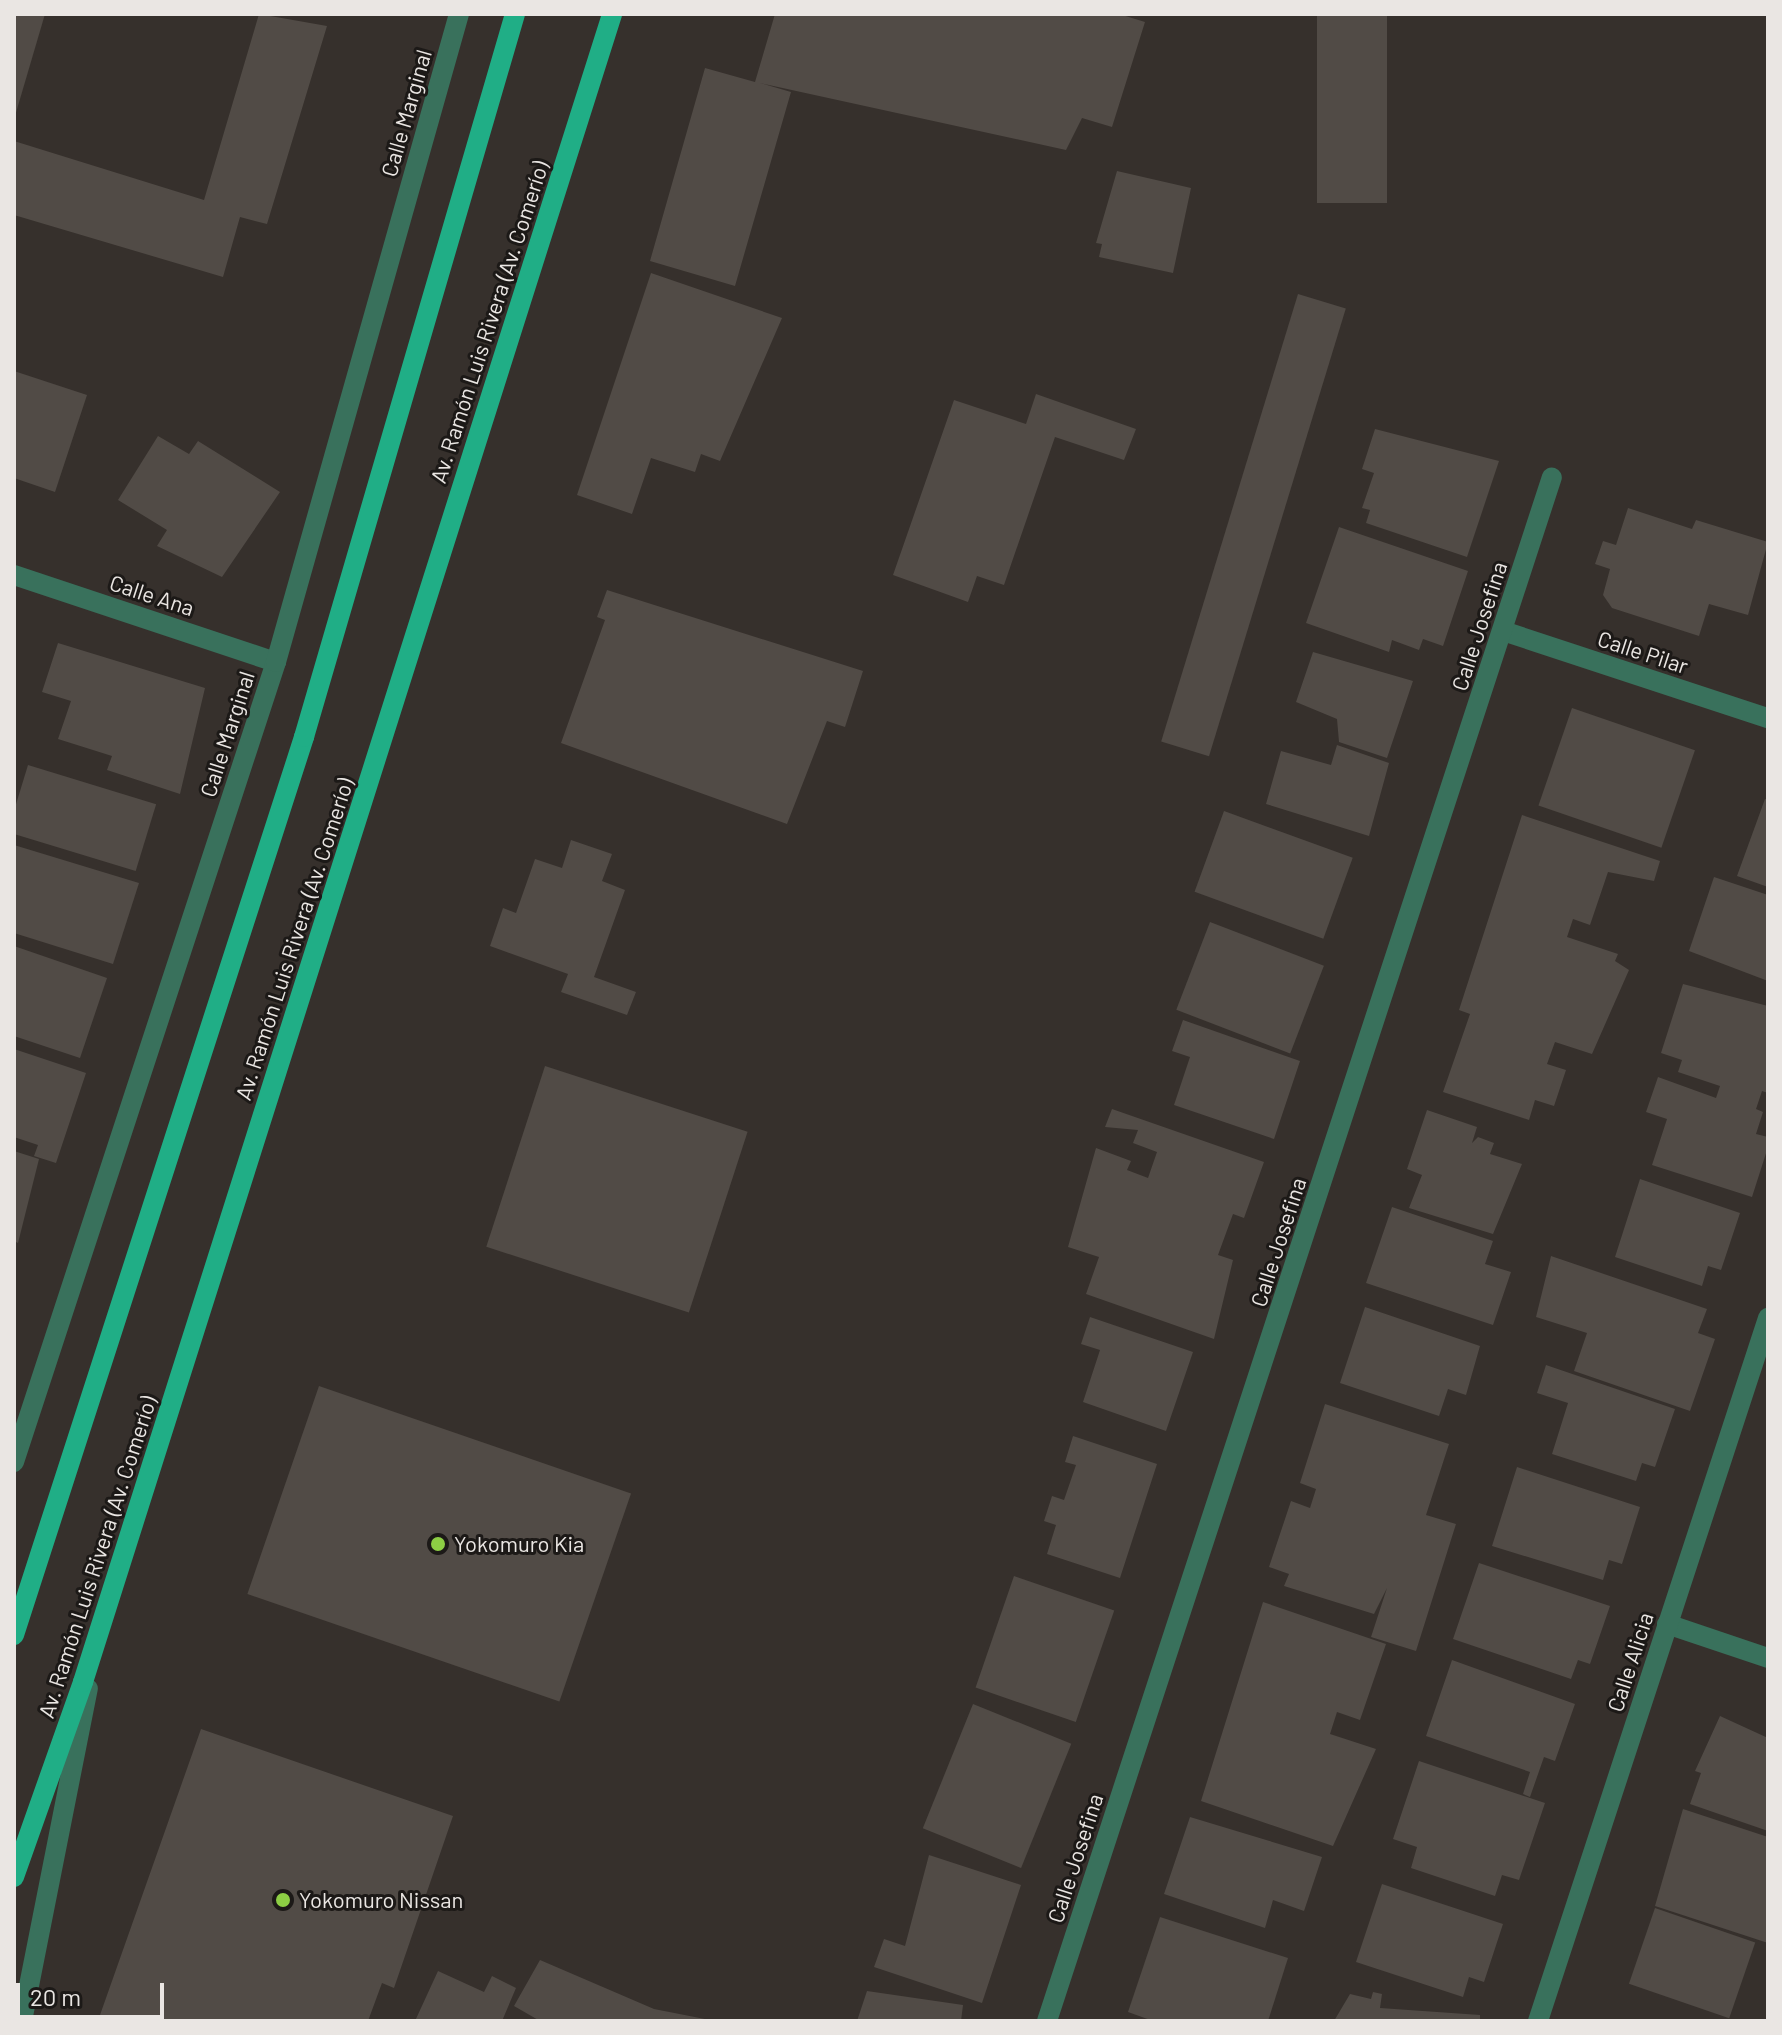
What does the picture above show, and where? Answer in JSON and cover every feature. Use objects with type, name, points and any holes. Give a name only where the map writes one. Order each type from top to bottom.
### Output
[{"type":"main road","points":[[14,1635],[304,737],[515,14]]},
{"type":"main road","name":"Av. Ramón Luis Rivera (Av. Comerío)","points":[[14,1877],[98,1636],[612,14]]},
{"type":"street","name":"Calle Marginal","points":[[14,1462],[276,662],[459,14]]},
{"type":"street","name":"Calle Josefina","points":[[1047,2021],[1552,477]]},
{"type":"street","name":"Calle Ana","points":[[14,575],[276,662]]},
{"type":"street","name":"Calle Pilar","points":[[1503,631],[1768,718]]},
{"type":"street","name":"Calle Alicia","points":[[1538,2021],[1768,1318]]},
{"type":"street","points":[[1667,1624],[1768,1658]]},
{"type":"street","points":[[22,2021],[98,1636]]},
{"type":"building","points":[[14,14],[45,14],[15,116],[14,116]]},
{"type":"building","points":[[259,14],[327,26],[267,224],[240,217],[223,277],[14,215],[14,141],[204,200]]},
{"type":"building","points":[[775,14],[1119,14],[1145,22],[1112,127],[1082,118],[1066,150],[760,83],[791,92],[735,286],[650,261],[705,68],[755,82]]},
{"type":"building","points":[[1317,14],[1387,14],[1387,203],[1317,203]]},
{"type":"building","points":[[1117,171],[1191,188],[1173,273],[1099,257],[1102,244],[1096,243]]},
{"type":"building","points":[[651,273],[782,318],[720,461],[701,454],[695,472],[651,458],[632,514],[577,495]]},
{"type":"building","points":[[1298,294],[1346,309],[1209,756],[1161,742]]},
{"type":"building","points":[[14,371],[87,395],[55,492],[14,478]]},
{"type":"building","points":[[1036,394],[1136,429],[1124,460],[1055,437],[1004,585],[977,576],[968,602],[893,575],[954,400],[1026,424]]},
{"type":"building","points":[[1375,429],[1499,461],[1467,557],[1366,523],[1370,510],[1362,508],[1374,473],[1362,469]]},
{"type":"building","points":[[158,436],[189,454],[198,441],[280,492],[222,577],[157,546],[167,530],[118,500]]},
{"type":"building","points":[[1628,508],[1692,529],[1696,520],[1768,542],[1748,615],[1709,604],[1699,636],[1612,608],[1603,595],[1610,569],[1595,564],[1603,541],[1616,545]]},
{"type":"building","points":[[1339,527],[1468,571],[1443,646],[1423,639],[1419,650],[1392,640],[1389,652],[1306,623]]},
{"type":"building","points":[[607,590],[863,671],[845,727],[827,721],[787,824],[561,743],[605,620],[597,617]]},
{"type":"building","points":[[58,643],[205,688],[180,794],[107,770],[112,756],[58,739],[71,701],[42,692]]},
{"type":"building","points":[[1313,652],[1413,681],[1387,758],[1339,742],[1337,719],[1296,702]]},
{"type":"building","points":[[1572,708],[1695,750],[1661,848],[1538,805]]},
{"type":"building","points":[[1337,745],[1389,763],[1369,836],[1266,804],[1281,751],[1331,765]]},
{"type":"building","points":[[28,765],[156,804],[136,871],[14,834],[14,811]]},
{"type":"building","points":[[1765,799],[1768,800],[1768,887],[1737,876]]},
{"type":"building","points":[[1224,811],[1353,858],[1323,939],[1195,892]]},
{"type":"building","points":[[1522,815],[1660,861],[1654,881],[1608,872],[1590,925],[1573,919],[1567,937],[1618,954],[1615,961],[1629,970],[1592,1054],[1555,1042],[1547,1064],[1566,1070],[1554,1106],[1535,1100],[1529,1120],[1443,1092],[1470,1014],[1459,1010]]},
{"type":"building","points":[[571,840],[612,854],[602,881],[625,890],[594,977],[636,992],[627,1015],[561,992],[568,974],[490,946],[503,908],[516,913],[535,859],[562,868]]},
{"type":"building","points":[[14,845],[139,883],[113,964],[14,933]]},
{"type":"building","points":[[1714,877],[1768,895],[1768,981],[1689,951]]},
{"type":"building","points":[[1210,922],[1324,966],[1290,1053],[1176,1010]]},
{"type":"building","points":[[14,946],[107,978],[80,1058],[14,1036]]},
{"type":"building","points":[[1683,984],[1768,1006],[1768,1093],[1762,1091],[1756,1109],[1763,1112],[1756,1134],[1768,1137],[1768,1147],[1752,1197],[1652,1165],[1667,1119],[1646,1112],[1658,1077],[1716,1098],[1720,1086],[1678,1072],[1682,1060],[1661,1053]]},
{"type":"building","points":[[1183,1020],[1300,1061],[1274,1139],[1174,1105],[1190,1057],[1172,1051]]},
{"type":"building","points":[[14,1049],[86,1073],[56,1163],[34,1156],[38,1145],[14,1137]]},
{"type":"building","points":[[545,1066],[748,1132],[689,1313],[486,1247]]},
{"type":"building","points":[[1112,1109],[1264,1162],[1244,1218],[1233,1214],[1218,1255],[1233,1260],[1214,1339],[1086,1294],[1099,1257],[1068,1247],[1096,1148],[1131,1161],[1127,1170],[1148,1178],[1157,1152],[1133,1143],[1138,1130],[1105,1127]]},
{"type":"building","points":[[1427,1110],[1477,1127],[1472,1143],[1478,1137],[1494,1143],[1490,1154],[1522,1164],[1493,1234],[1409,1208],[1422,1175],[1407,1169]]},
{"type":"building","points":[[14,1151],[39,1159],[18,1243],[14,1241]]},
{"type":"building","points":[[1640,1179],[1740,1213],[1721,1270],[1708,1266],[1702,1286],[1615,1257]]},
{"type":"building","points":[[1392,1207],[1493,1241],[1485,1264],[1511,1272],[1493,1325],[1366,1283]]},
{"type":"building","points":[[1551,1256],[1707,1309],[1698,1333],[1715,1339],[1690,1411],[1574,1371],[1587,1333],[1536,1317]]},
{"type":"building","points":[[1365,1307],[1480,1346],[1466,1395],[1448,1389],[1439,1416],[1340,1383]]},
{"type":"building","points":[[1090,1317],[1193,1352],[1166,1431],[1083,1402],[1100,1350],[1081,1344]]},
{"type":"building","points":[[1546,1365],[1675,1409],[1655,1467],[1642,1463],[1636,1481],[1552,1454],[1568,1403],[1537,1393]]},
{"type":"building","name":"Yokomuro Kia","points":[[319,1386],[631,1493],[559,1701],[247,1594]]},
{"type":"building","points":[[1325,1404],[1449,1444],[1426,1515],[1456,1524],[1416,1651],[1371,1637],[1387,1588],[1374,1614],[1284,1586],[1289,1574],[1269,1567],[1291,1501],[1310,1508],[1316,1489],[1300,1483]]},
{"type":"building","points":[[1073,1436],[1157,1464],[1120,1578],[1047,1554],[1056,1525],[1044,1521],[1052,1496],[1064,1500],[1076,1465],[1065,1462]]},
{"type":"building","points":[[1517,1467],[1640,1507],[1622,1564],[1609,1560],[1603,1580],[1492,1546]]},
{"type":"building","points":[[1479,1563],[1610,1606],[1590,1664],[1578,1660],[1571,1679],[1453,1639]]},
{"type":"building","points":[[1014,1576],[1114,1611],[1076,1722],[976,1688]]},
{"type":"building","points":[[1263,1602],[1386,1644],[1360,1720],[1337,1712],[1330,1734],[1376,1749],[1333,1846],[1201,1801]]},
{"type":"building","points":[[1452,1660],[1575,1704],[1555,1761],[1544,1757],[1530,1797],[1523,1794],[1530,1772],[1426,1736]]},
{"type":"building","points":[[973,1704],[1071,1744],[1021,1868],[923,1828]]},
{"type":"building","points":[[1720,1716],[1768,1738],[1768,1831],[1690,1804],[1701,1773],[1695,1771]]},
{"type":"building","name":"Yokomuro Nissan","points":[[201,1729],[453,1816],[394,1988],[382,1983],[368,2021],[118,2021],[100,2015]]},
{"type":"building","points":[[1419,1761],[1545,1803],[1519,1880],[1502,1875],[1495,1896],[1411,1868],[1417,1847],[1393,1839]]},
{"type":"building","points":[[1683,1809],[1768,1837],[1768,1943],[1655,1906]]},
{"type":"building","points":[[1190,1817],[1322,1857],[1304,1911],[1273,1900],[1265,1928],[1164,1894]]},
{"type":"building","points":[[929,1855],[1021,1885],[982,2003],[874,1967],[884,1939],[905,1946]]},
{"type":"building","points":[[1382,1884],[1503,1924],[1484,1982],[1469,1977],[1463,1997],[1356,1962]]},
{"type":"building","points":[[1655,1908],[1755,1943],[1729,2018],[1629,1984]]},
{"type":"building","points":[[1160,1917],[1288,1958],[1268,2021],[1153,2021],[1128,2012]]},
{"type":"building","points":[[540,1960],[654,2009],[715,2021],[540,2021],[514,2006]]},
{"type":"building","points":[[438,1971],[484,1992],[492,1976],[516,1988],[502,2021],[415,2021]]},
{"type":"building","points":[[867,1991],[963,2005],[961,2021],[857,2021]]},
{"type":"building","points":[[1373,1992],[1382,1994],[1380,2008],[1480,2015],[1480,2021],[1334,2021],[1350,1994],[1371,1999]]},
{"type":"place","name":"Yokomuro Kia","points":[[438,1544]]},
{"type":"place","name":"Yokomuro Nissan","points":[[283,1900]]}]
